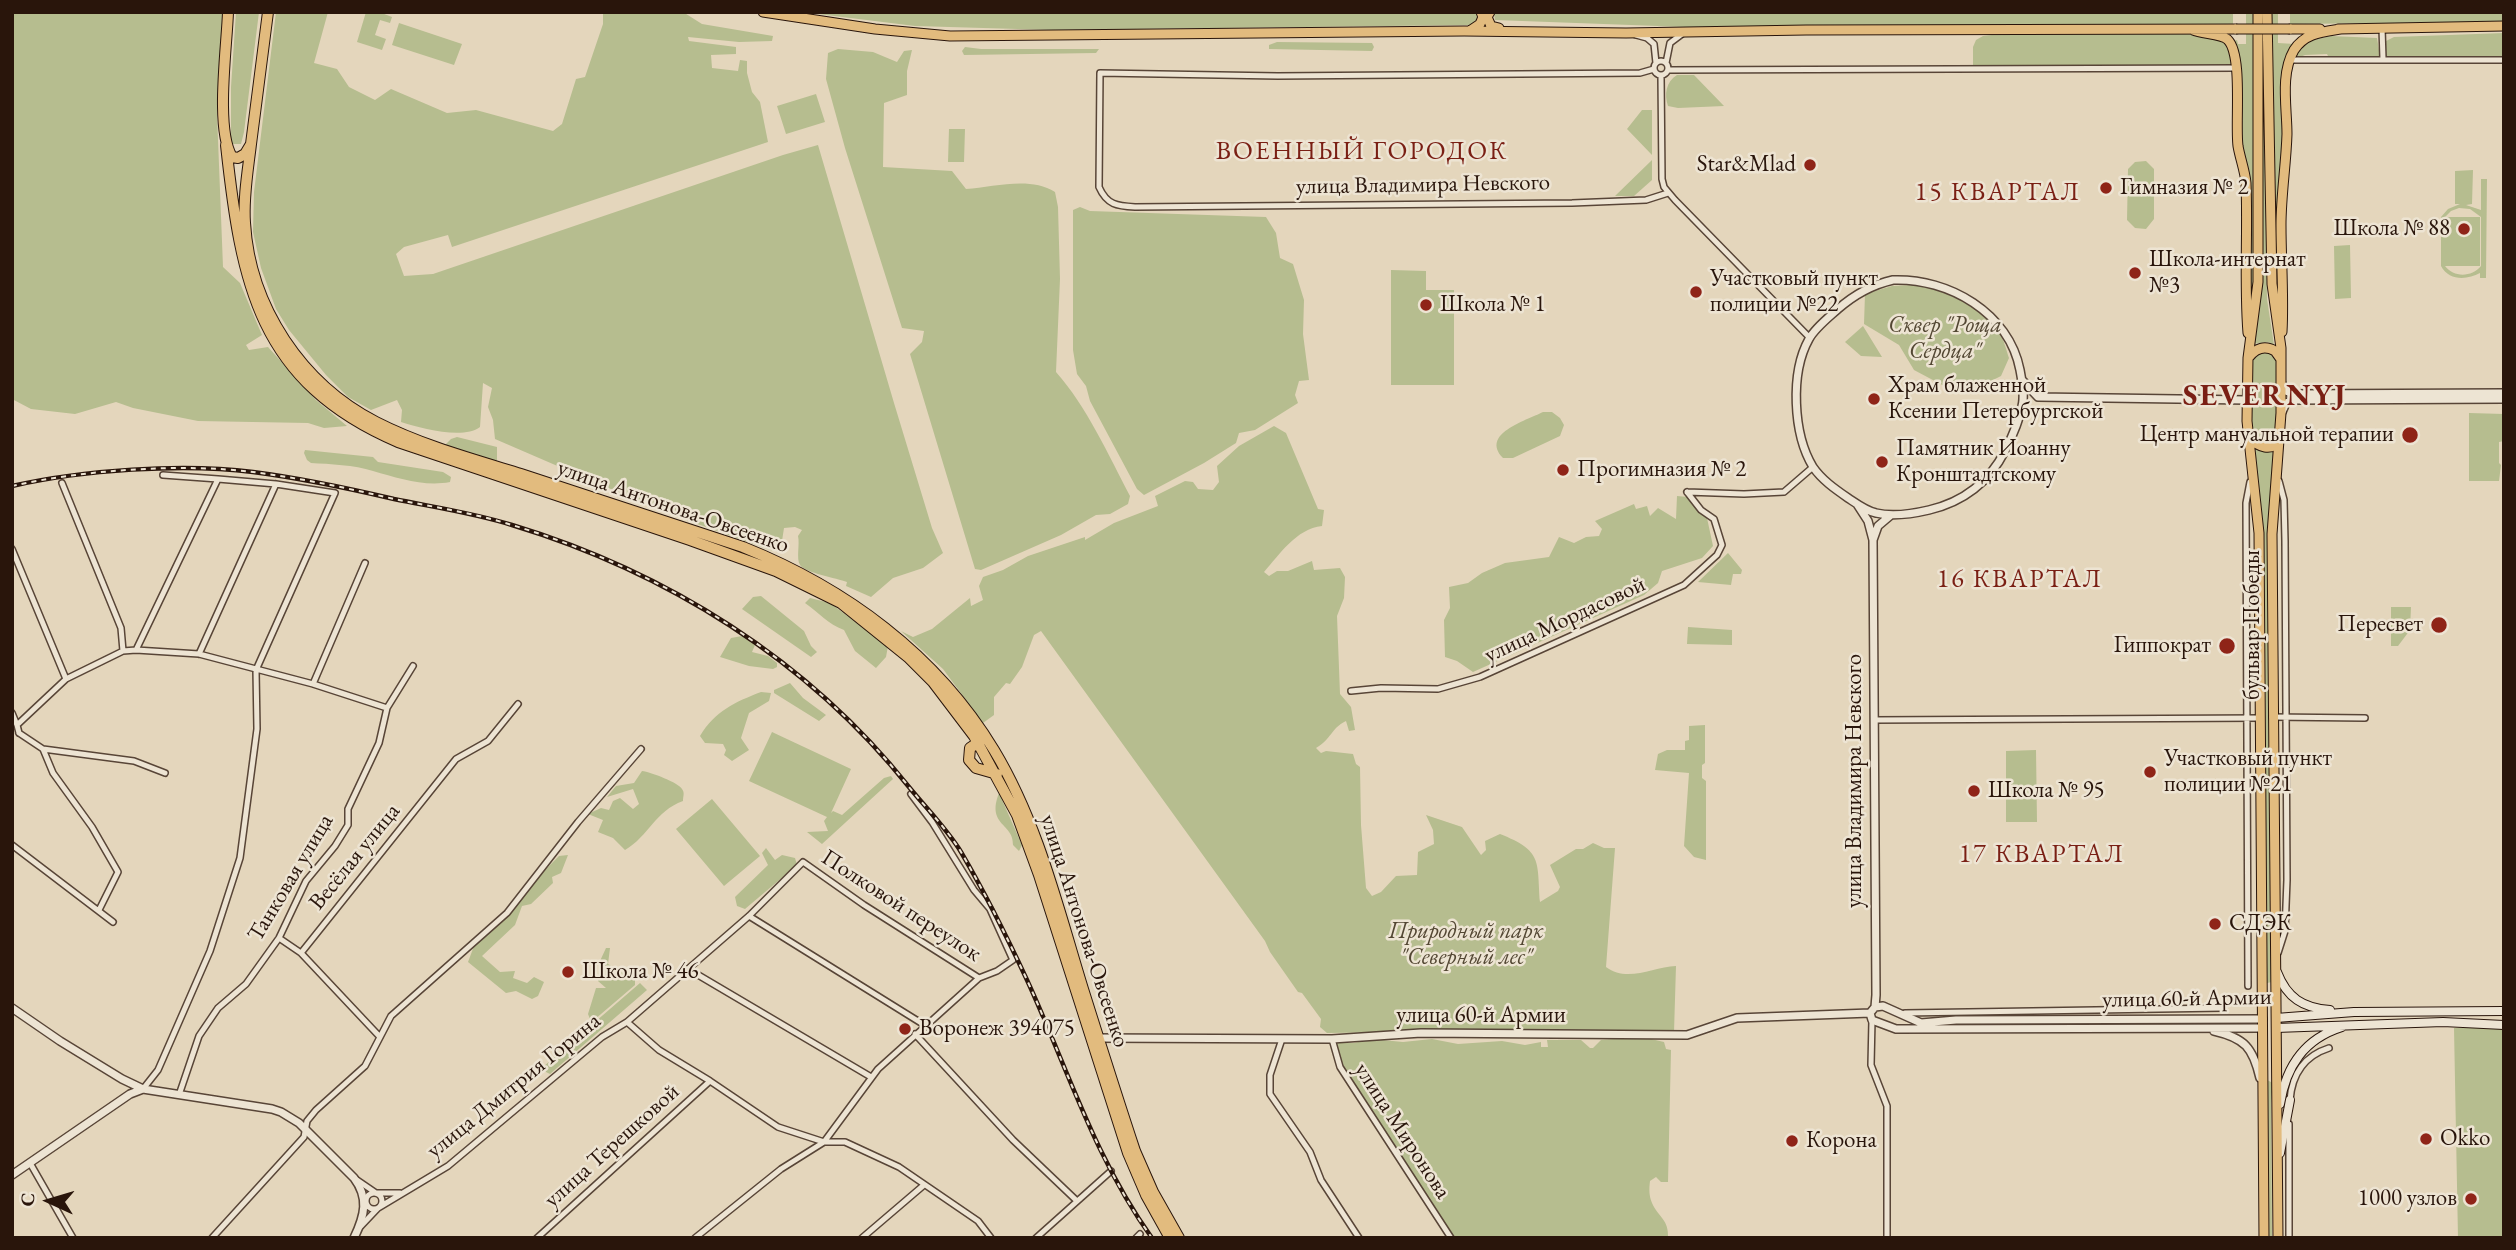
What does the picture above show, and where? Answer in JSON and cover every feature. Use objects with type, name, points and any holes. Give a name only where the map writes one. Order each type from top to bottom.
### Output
[{"type":"highway","name":"улица Антонова-Овсеенко","points":[[228,12],[224,118],[239,243],[254,299],[264,322],[292,366],[336,408],[398,442],[776,570],[841,603],[908,657],[983,742],[1029,845],[1094,1038]]},
{"type":"highway","name":"улица Антонова-Овсеенко","points":[[268,12],[251,144],[245,223],[257,282],[271,318],[289,348],[312,376],[341,401],[409,437],[743,547],[815,580],[844,597],[912,650],[939,676],[983,742],[1023,810],[1037,842],[1128,1153],[1170,1238]]},
{"type":"highway","points":[[226,145],[232,157],[238,158],[245,154],[251,144]]},
{"type":"highway","points":[[983,742],[969,751],[970,763],[976,768],[997,774]]},
{"type":"highway","name":"улица Антонова-Овсеенко","points":[[1157,1208],[1179,1238]]},
{"type":"main road","points":[[763,12],[874,29],[950,36],[2504,26]]},
{"type":"main road","points":[[1469,31],[1480,24],[1483,17],[1481,12]]},
{"type":"main road","points":[[1490,12],[1488,17],[1491,26],[1510,31]]},
{"type":"main road","name":"бульвар Победы","points":[[2258,12],[2258,282],[2249,345],[2247,400],[2248,435],[2259,533],[2264,1238]]},
{"type":"main road","name":"бульвар Победы","points":[[2267,12],[2272,284],[2281,348],[2280,438],[2272,534],[2278,1238]]},
{"type":"main road","points":[[2188,28],[2205,35],[2227,38],[2236,68],[2238,145],[2246,179],[2249,345]]},
{"type":"main road","points":[[2281,348],[2282,195],[2289,60],[2303,39],[2315,33],[2341,29]]},
{"type":"main road","points":[[2248,358],[2254,350],[2263,347],[2275,351],[2281,359]]},
{"type":"main road","points":[[2248,435],[2261,447],[2277,444],[2280,438]]},
{"type":"main road","points":[[2275,963],[2284,986],[2298,1002],[2318,1009],[2354,1012]]},
{"type":"main road","name":"улица 60-й Армии","points":[[2276,1023],[2354,1012],[2504,1010]]},
{"type":"main road","name":"улица 60-й Армии","points":[[2263,1023],[2504,1025]]},
{"type":"main road","points":[[2276,1124],[2286,1076],[2295,1059],[2315,1039],[2353,1024]]},
{"type":"main road","points":[[2277,1169],[2290,1100]]},
{"type":"street","points":[[2382,28],[2384,59]]},
{"type":"street","points":[[1626,33],[1652,41],[1657,51],[1655,66],[1661,76],[1662,179],[1668,193],[1810,337]]},
{"type":"street","points":[[1669,70],[1666,62],[1670,43],[1676,37],[1688,33]]},
{"type":"street","points":[[2289,60],[2504,60]]},
{"type":"street","points":[[1655,66],[1666,62]]},
{"type":"street","name":"улица Владимира Невского","points":[[1655,66],[1640,73],[1278,76],[1100,73],[1099,187],[1104,198],[1115,206],[1572,203],[1646,200],[1668,193]]},
{"type":"street","points":[[1661,76],[1669,70],[2236,68]]},
{"type":"street","name":"улица Владимира Невского","points":[[1893,280],[1912,280],[1960,295],[1992,317],[2007,333],[2017,354],[2022,380],[2022,406],[2003,456],[1980,486],[1951,503],[1934,509],[1892,514],[1875,513],[1857,504],[1826,482],[1813,467],[1799,427],[1796,405],[1798,365],[1810,337],[1863,290],[1893,280]]},
{"type":"street","points":[[2022,380],[2038,397]]},
{"type":"street","points":[[2281,383],[2286,391],[2293,394],[2504,393]]},
{"type":"street","points":[[2022,406],[2038,397],[2247,400]]},
{"type":"street","points":[[2281,413],[2286,403],[2293,400],[2504,399]]},
{"type":"street","points":[[1695,502],[1702,494],[1784,492],[1813,467]]},
{"type":"street","points":[[2275,963],[2287,917],[2284,500],[2276,470]]},
{"type":"street","points":[[2248,986],[2246,503],[2252,472]]},
{"type":"street","points":[[12,1175],[130,1094],[143,1088],[158,1070],[210,951],[240,858],[257,729],[256,670],[335,493],[276,484],[163,475]]},
{"type":"street","points":[[136,650],[218,479]]},
{"type":"street","points":[[62,484],[121,628],[123,650]]},
{"type":"street","points":[[199,654],[276,484]]},
{"type":"street","name":"улица Мордасовой","points":[[1350,691],[1381,688],[1438,690],[1480,677],[1684,585],[1717,555],[1722,545],[1714,519],[1701,510],[1687,492],[1702,494]]},
{"type":"street","name":"улица Владимира Невского","points":[[1857,504],[1868,521],[1873,540],[1871,1065],[1887,1106],[1887,1238]]},
{"type":"street","points":[[1873,540],[1878,526],[1892,514]]},
{"type":"street","points":[[12,550],[66,679]]},
{"type":"street","points":[[313,684],[365,563]]},
{"type":"street","points":[[18,725],[66,679],[123,650],[199,654],[313,684],[387,708]]},
{"type":"street","name":"Танковая улица","points":[[178,1096],[199,1036],[218,1008],[246,984],[279,938],[306,881],[335,846],[348,825],[348,809],[379,743],[387,708],[414,666]]},
{"type":"street","name":"Весёлая улица","points":[[301,953],[456,759],[488,741],[518,704]]},
{"type":"street","points":[[12,713],[19,733],[43,750],[134,761],[165,773]]},
{"type":"street","points":[[2272,717],[2365,718]]},
{"type":"street","points":[[1874,720],[2260,718]]},
{"type":"street","points":[[12,737],[19,733]]},
{"type":"street","points":[[212,1238],[304,1137],[307,1121],[316,1110],[365,1066],[391,1016],[507,913],[578,822],[641,749]]},
{"type":"street","points":[[43,750],[53,774],[92,827],[118,872],[99,909]]},
{"type":"street","points":[[695,1238],[781,1169],[824,1142],[871,1077],[915,1034],[979,978],[997,971],[1013,960],[990,909],[974,890],[932,822],[911,794]]},
{"type":"street","points":[[12,845],[113,922]]},
{"type":"street","name":"Полковой переулок","points":[[749,916],[803,862],[864,905],[979,978]]},
{"type":"street","points":[[627,1022],[749,916],[926,1026]]},
{"type":"street","points":[[279,938],[301,953],[380,1037]]},
{"type":"street","points":[[688,969],[871,1077]]},
{"type":"street","name":"улица 60-й Армии","points":[[1094,1038],[1332,1039],[1421,1033],[1687,1035],[1737,1018],[1872,1013],[1883,1006],[1921,1023],[1956,1020],[2203,1028],[2263,1023]]},
{"type":"street","points":[[12,1008],[122,1079],[143,1088],[178,1096],[271,1109],[290,1116],[354,1178],[382,1199],[379,1208],[370,1209],[354,1178]]},
{"type":"street","points":[[1872,1013],[1896,1029],[1904,1023],[1905,1014],[2223,1008]]},
{"type":"street","name":"улица Дмитрия Горина","points":[[356,1234],[379,1208],[448,1166],[550,1078],[602,1037],[627,1022],[659,1050],[778,1127],[824,1142],[845,1142],[899,1167],[978,1221],[991,1238]]},
{"type":"street","name":"улица 60-й Армии","points":[[1896,1029],[2263,1023]]},
{"type":"street","points":[[2203,1028],[2233,1036],[2246,1045],[2258,1066],[2264,1094]]},
{"type":"street","points":[[915,1034],[1013,1140],[1077,1201]]},
{"type":"street","points":[[1282,1039],[1270,1076],[1270,1094],[1310,1152],[1321,1180],[1359,1238]]},
{"type":"street","name":"улица Миронова","points":[[1332,1039],[1340,1067],[1451,1238]]},
{"type":"street","points":[[2289,1238],[2290,1100],[2293,1082],[2302,1065],[2316,1052],[2329,1048]]},
{"type":"street","name":"улица Терешковой","points":[[537,1238],[710,1081]]},
{"type":"street","points":[[30,1163],[74,1238]]},
{"type":"street","points":[[1036,1238],[1111,1171]]},
{"type":"street","points":[[862,1238],[924,1185]]},
{"type":"street","points":[[356,1234],[369,1195],[406,1192]]},
{"type":"green space","points":[[12,12],[223,12],[217,114],[223,267],[240,283],[262,335],[246,345],[249,350],[268,347],[316,400],[347,426],[324,428],[308,423],[198,421],[116,402],[75,414],[31,409],[12,399]]},
{"type":"green space","points":[[236,12],[259,12],[241,144],[232,144],[231,139]]},
{"type":"green space","points":[[276,12],[328,12],[314,63],[337,69],[349,87],[375,100],[391,89],[447,113],[476,110],[553,131],[562,124],[576,79],[585,77],[603,24],[603,12],[683,12],[702,24],[773,36],[772,41],[739,42],[688,37],[689,41],[736,47],[736,54],[711,55],[712,68],[738,71],[740,60],[747,61],[747,73],[752,92],[760,102],[768,142],[452,247],[448,235],[404,247],[396,254],[404,276],[433,274],[818,145],[932,528],[943,553],[923,568],[893,578],[871,597],[846,586],[847,582],[803,568],[798,555],[798,536],[802,530],[795,527],[784,528],[782,541],[773,551],[664,512],[495,439],[493,420],[488,407],[492,388],[483,383],[480,427],[463,433],[442,432],[401,422],[402,410],[397,400],[371,410],[348,397],[289,330],[276,309],[261,268],[253,232],[254,192]]},
{"type":"green space","points":[[366,12],[379,12],[392,17],[390,23],[380,20],[375,35],[386,39],[382,50],[357,42]]},
{"type":"green space","points":[[802,12],[1479,12],[1480,16],[1478,23],[1471,25],[1052,30],[915,26]]},
{"type":"green space","points":[[2233,12],[2233,26],[1685,27],[1495,20],[1494,14]]},
{"type":"green space","points":[[2246,12],[2253,12],[2256,256],[2251,308],[2241,81],[2234,41],[2246,44]]},
{"type":"green space","points":[[2260,12],[2264,12],[2267,299],[2274,345],[2268,342],[2252,344]]},
{"type":"green space","points":[[2272,12],[2278,12],[2278,43],[2295,44],[2285,59],[2283,74],[2284,134],[2279,186],[2280,313],[2275,284]]},
{"type":"green space","points":[[2290,12],[2504,12],[2504,22],[2290,24]]},
{"type":"green space","points":[[399,23],[462,44],[454,65],[392,45]]},
{"type":"green space","points":[[2188,28],[2227,39],[2236,68],[1973,68],[1973,47],[1976,40],[1983,36],[2017,32]]},
{"type":"green space","points":[[2504,33],[2504,57],[2386,57],[2386,41],[2394,37]]},
{"type":"green space","points":[[2331,36],[2377,38],[2380,56],[2329,58],[2327,54],[2305,55],[2295,59],[2294,55],[2304,42]]},
{"type":"green space","points":[[1277,42],[1372,43],[1374,47],[1372,51],[1269,49],[1269,45]]},
{"type":"green space","points":[[965,47],[1099,49],[1096,53],[964,55],[962,51]]},
{"type":"green space","points":[[838,49],[873,52],[897,62],[904,51],[912,50],[907,71],[907,95],[884,103],[883,167],[952,171],[966,189],[1023,183],[1045,187],[1055,192],[1058,207],[1060,279],[1056,372],[1087,416],[1130,496],[1128,504],[1110,514],[1096,515],[1061,535],[981,570],[975,569],[910,354],[922,342],[924,331],[902,328],[826,79],[828,53]]},
{"type":"green space","points":[[1677,75],[1694,75],[1724,106],[1668,106],[1667,89],[1670,81]]},
{"type":"green space","points":[[816,94],[825,122],[786,134],[777,106]]},
{"type":"green space","points":[[1642,110],[1652,110],[1652,155],[1627,129]]},
{"type":"green space","points":[[949,129],[965,129],[964,162],[948,162]]},
{"type":"green space","points":[[1652,160],[1652,180],[1634,196],[1615,196]]},
{"type":"green space","points":[[2146,161],[2154,169],[2154,219],[2146,229],[2135,228],[2127,220],[2128,169],[2135,162]]},
{"type":"green space","points":[[2473,170],[2472,204],[2466,205],[2481,210],[2481,179],[2487,179],[2486,278],[2480,278],[2480,273],[2464,278],[2453,277],[2441,266],[2441,217],[2448,209],[2460,204],[2455,204],[2455,171]],"holes":[[[2459,208],[2470,209],[2481,217],[2481,266],[2463,275],[2453,273],[2445,266],[2480,266],[2480,217],[2445,217]]]},
{"type":"green space","points":[[1080,207],[1090,211],[1266,217],[1276,233],[1280,258],[1293,264],[1304,300],[1303,334],[1309,380],[1299,381],[1295,395],[1298,403],[1255,430],[1239,433],[1236,443],[1144,495],[1137,489],[1090,401],[1086,386],[1077,374],[1073,350],[1073,210]]},
{"type":"green space","points":[[2350,245],[2351,298],[2335,299],[2334,246]]},
{"type":"green space","points":[[1391,270],[1426,271],[1426,290],[1454,290],[1454,385],[1391,385]]},
{"type":"green space","name":"Сквер \"Роща Сердца\"","points":[[1912,285],[1960,300],[1992,323],[2001,335],[2009,358],[2001,376],[1985,384],[1946,387],[1914,370],[1899,345],[1864,324],[1865,294],[1892,286]]},
{"type":"green space","points":[[1863,326],[1882,357],[1861,356],[1845,342]]},
{"type":"green space","points":[[2258,353],[2270,353],[2276,361],[2276,433],[2268,443],[2258,440],[2252,432],[2252,362]]},
{"type":"green space","points":[[1543,412],[1552,412],[1560,418],[1564,425],[1560,436],[1513,458],[1503,458],[1497,450],[1501,435],[1516,424]]},
{"type":"green space","points":[[2469,413],[2504,414],[2504,441],[2499,442],[2499,481],[2469,481]]},
{"type":"green space","name":"Природный парк \"Северный лес\"","points":[[1274,426],[1286,433],[1318,509],[1324,510],[1322,526],[1296,537],[1264,572],[1269,576],[1312,561],[1314,570],[1340,568],[1345,577],[1344,598],[1337,616],[1340,694],[1351,707],[1355,730],[1349,731],[1346,721],[1316,748],[1321,753],[1326,751],[1353,754],[1360,767],[1366,888],[1372,896],[1381,892],[1396,876],[1417,875],[1418,852],[1434,844],[1433,830],[1426,815],[1462,827],[1481,855],[1486,850],[1485,841],[1500,834],[1524,846],[1535,859],[1540,902],[1560,887],[1550,865],[1576,849],[1583,849],[1593,843],[1604,848],[1615,848],[1606,967],[1614,972],[1631,974],[1676,966],[1674,1032],[1533,1030],[1327,1033],[1320,1027],[1321,1019],[1302,993],[1298,992],[1265,941],[1041,631],[1034,635],[1022,667],[1010,684],[1006,683],[994,697],[994,715],[983,723],[943,669],[901,631],[913,637],[932,629],[970,598],[971,606],[983,600],[979,586],[983,577],[1003,570],[1028,556],[1085,537],[1085,540],[1114,523],[1158,506],[1155,496],[1185,481],[1193,482],[1198,489],[1213,490],[1219,482],[1217,466],[1239,446]]},
{"type":"green space","points":[[457,437],[497,447],[497,461],[444,446]]},
{"type":"green space","points":[[2255,449],[2275,451],[2268,533],[2272,982],[2267,983],[2264,533]]},
{"type":"green space","points":[[305,450],[373,457],[378,462],[443,472],[451,477],[450,482],[421,483],[358,467],[311,463],[307,460]]},
{"type":"green space","points":[[1677,496],[1688,497],[1707,518],[1713,546],[1702,558],[1662,571],[1658,583],[1644,595],[1473,672],[1457,661],[1445,657],[1444,620],[1450,608],[1449,587],[1468,583],[1482,573],[1505,563],[1549,557],[1559,537],[1574,543],[1586,537],[1599,536],[1602,529],[1595,521],[1634,504],[1636,509],[1647,506],[1650,516],[1658,508],[1676,519]]},
{"type":"green space","points":[[1728,553],[1742,570],[1741,574],[1733,574],[1731,585],[1698,582]]},
{"type":"green space","points":[[761,596],[804,631],[817,652],[811,657],[742,609],[753,597]]},
{"type":"green space","points":[[810,598],[830,603],[888,646],[886,657],[876,668],[855,651],[844,630],[805,603]]},
{"type":"green space","points":[[2391,607],[2411,607],[2410,630],[2398,646],[2391,646]]},
{"type":"green space","points":[[1688,627],[1732,630],[1732,645],[1687,644]]},
{"type":"green space","points":[[742,636],[755,645],[752,652],[768,656],[777,663],[777,667],[773,669],[749,666],[720,657],[731,638]]},
{"type":"green space","points":[[790,683],[803,698],[826,715],[819,721],[774,693],[774,690]]},
{"type":"green space","points":[[761,692],[771,693],[769,701],[749,713],[741,738],[749,750],[732,761],[724,755],[726,750],[723,744],[705,743],[700,736],[712,720],[734,704]]},
{"type":"green space","points":[[1705,725],[1705,763],[1702,765],[1702,778],[1706,781],[1706,860],[1694,857],[1684,846],[1689,773],[1655,770],[1658,754],[1667,750],[1685,750],[1685,741],[1689,740],[1689,726]]},
{"type":"green space","points":[[772,732],[851,769],[831,813],[833,811],[842,815],[884,778],[891,776],[893,779],[822,844],[807,832],[828,831],[824,821],[827,817],[749,781]]},
{"type":"green space","points":[[2036,750],[2037,822],[2006,822],[2006,751]]},
{"type":"green space","points":[[642,771],[680,787],[683,801],[673,805],[625,850],[613,838],[598,832],[603,820],[588,814],[601,808],[609,810],[613,801],[620,798],[633,809],[639,804],[633,789],[607,797],[616,786],[634,783]]},
{"type":"green space","points":[[999,793],[1022,845],[1019,851],[998,818],[996,804]]},
{"type":"green space","points":[[712,799],[760,856],[724,886],[676,829]]},
{"type":"green space","points":[[766,848],[775,860],[782,855],[795,858],[797,865],[745,909],[737,906],[735,897],[768,865],[762,853]]},
{"type":"green space","points":[[568,855],[561,873],[552,877],[553,883],[531,904],[522,906],[515,925],[482,956],[500,972],[515,971],[513,978],[527,983],[534,977],[544,982],[538,996],[532,999],[516,991],[506,993],[468,962],[477,938],[559,856]]},
{"type":"green space","points":[[606,948],[610,948],[608,964],[635,980],[635,985],[594,1020],[590,1019],[588,1014],[596,988],[606,988],[598,981],[600,961]]},
{"type":"green space","points":[[640,983],[647,990],[550,1074],[546,1072],[543,1067]]},
{"type":"green space","points":[[2504,1027],[2504,1238],[2458,1238],[2454,1028]]},
{"type":"green space","points":[[1625,1038],[1664,1042],[1666,1049],[1671,1050],[1668,1182],[1661,1182],[1656,1177],[1650,1181],[1649,1190],[1654,1208],[1667,1226],[1668,1238],[1451,1238],[1340,1067],[1334,1049],[1336,1043],[1372,1039],[1403,1042],[1432,1039],[1458,1044],[1502,1041],[1525,1045],[1541,1042],[1541,1047],[1548,1047],[1547,1040],[1581,1040],[1593,1048],[1601,1040]]},
{"type":"green space","points":[[2267,1080],[2273,1083],[2272,1238],[2268,1238]]},
{"type":"railway","points":[[12,486],[100,472],[164,468],[225,469],[324,484],[512,525],[625,568],[679,595],[731,626],[780,661],[826,699],[869,741],[955,843],[987,899],[1019,964],[1098,1145],[1114,1177],[1152,1238]]},
{"type":"place","name":"Star&Mlad","points":[[1810,165]]},
{"type":"place","name":"Гимназия № 2","points":[[2106,188]]},
{"type":"place","name":"Школа № 88","points":[[2464,229]]},
{"type":"place","name":"Школа-интернат №3","points":[[2135,273]]},
{"type":"place","name":"Участковый пункт полиции №22","points":[[1696,292]]},
{"type":"place","name":"Школа № 1","points":[[1426,305]]},
{"type":"place","name":"Храм блаженной Ксении Петербургской","points":[[1874,399]]},
{"type":"place","name":"Центр мануальной терапии","points":[[2410,435]]},
{"type":"place","name":"Памятник Иоанну Кронштадтскому","points":[[1882,462]]},
{"type":"place","name":"Прогимназия № 2","points":[[1563,470]]},
{"type":"place","name":"Пересвет","points":[[2439,625]]},
{"type":"place","name":"Гиппократ","points":[[2227,646]]},
{"type":"place","name":"Участковый пункт полиции №21","points":[[2150,772]]},
{"type":"place","name":"Школа № 95","points":[[1974,791]]},
{"type":"place","name":"СДЭК","points":[[2215,924]]},
{"type":"place","name":"Школа № 46","points":[[568,972]]},
{"type":"place","name":"Воронеж 394075","points":[[905,1029]]},
{"type":"place","name":"Okko","points":[[2426,1139]]},
{"type":"place","name":"Корона","points":[[1792,1141]]},
{"type":"place","name":"1000 узлов","points":[[2471,1199]]},
{"type":"district","name":"ВОЕННЫЙ ГОРОДОК","points":[[1362,152]]},
{"type":"district","name":"15 КВАРТАЛ","points":[[1998,193]]},
{"type":"district","name":"SEVERNYJ","points":[[2265,397]]},
{"type":"district","name":"16 КВАРТАЛ","points":[[2020,580]]},
{"type":"district","name":"17 КВАРТАЛ","points":[[2042,855]]}]
